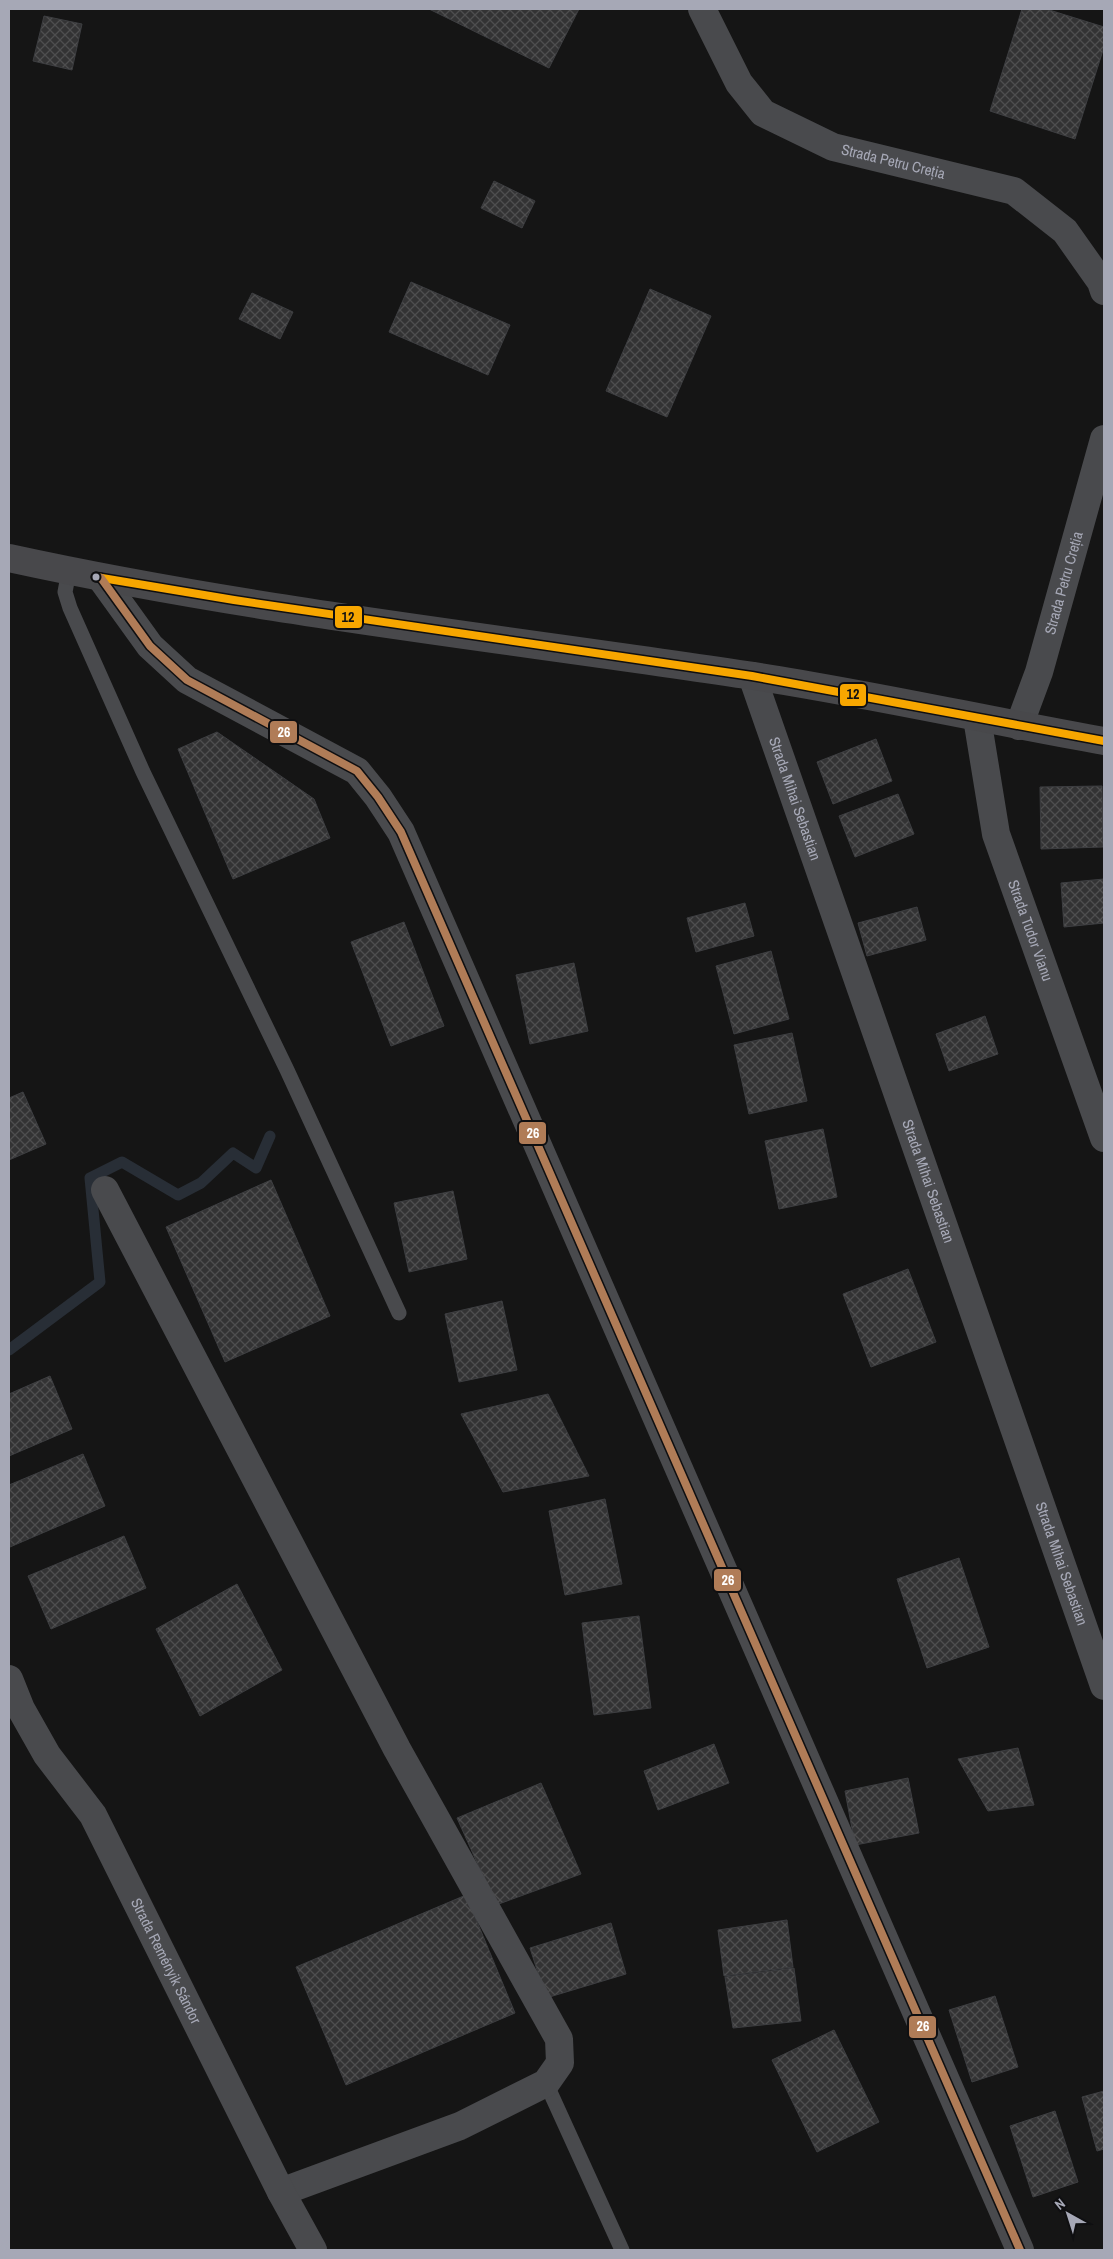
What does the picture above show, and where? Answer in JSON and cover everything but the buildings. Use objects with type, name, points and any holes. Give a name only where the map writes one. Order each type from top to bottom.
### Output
[{"type":"main road","points":[[9,558],[101,578],[244,601],[752,676],[1104,741]]},
{"type":"street","name":"Strada Petru Creția","points":[[702,9],[738,84],[763,113],[833,147],[1014,191],[1065,231],[1101,282],[1104,291]]},
{"type":"street","name":"Strada Petru Creția","points":[[1019,726],[1039,672],[1104,438]]},
{"type":"street","points":[[101,578],[150,646],[187,680],[357,771],[378,797],[401,832],[1020,2250]]},
{"type":"street","name":"Strada Mihai Sebastian","points":[[752,676],[1104,1686]]},
{"type":"street","name":"Strada Tudor Vianu","points":[[977,718],[996,834],[1104,1138]]},
{"type":"street","points":[[104,1190],[392,1740],[559,2039],[560,2063],[546,2083],[460,2126],[280,2192]]},
{"type":"street","name":"Strada Reményik Sándor","points":[[9,1679],[21,1709],[47,1755],[93,1815],[280,2192],[313,2250]]},
{"type":"lane","points":[[69,571],[65,592],[70,608],[116,713],[287,1070],[399,1313]]},
{"type":"lane","points":[[546,2083],[622,2250]]},
{"type":"waterway","points":[[9,1350],[100,1282],[90,1178],[122,1162],[178,1195],[201,1183],[233,1153],[256,1168],[270,1136]]},
{"type":"transit line","name":"12","points":[[96,577],[234,600],[752,676],[1104,741]]},
{"type":"transit line","name":"26","points":[[101,578],[150,646],[187,680],[357,771],[378,797],[401,832],[1020,2250]]}]
